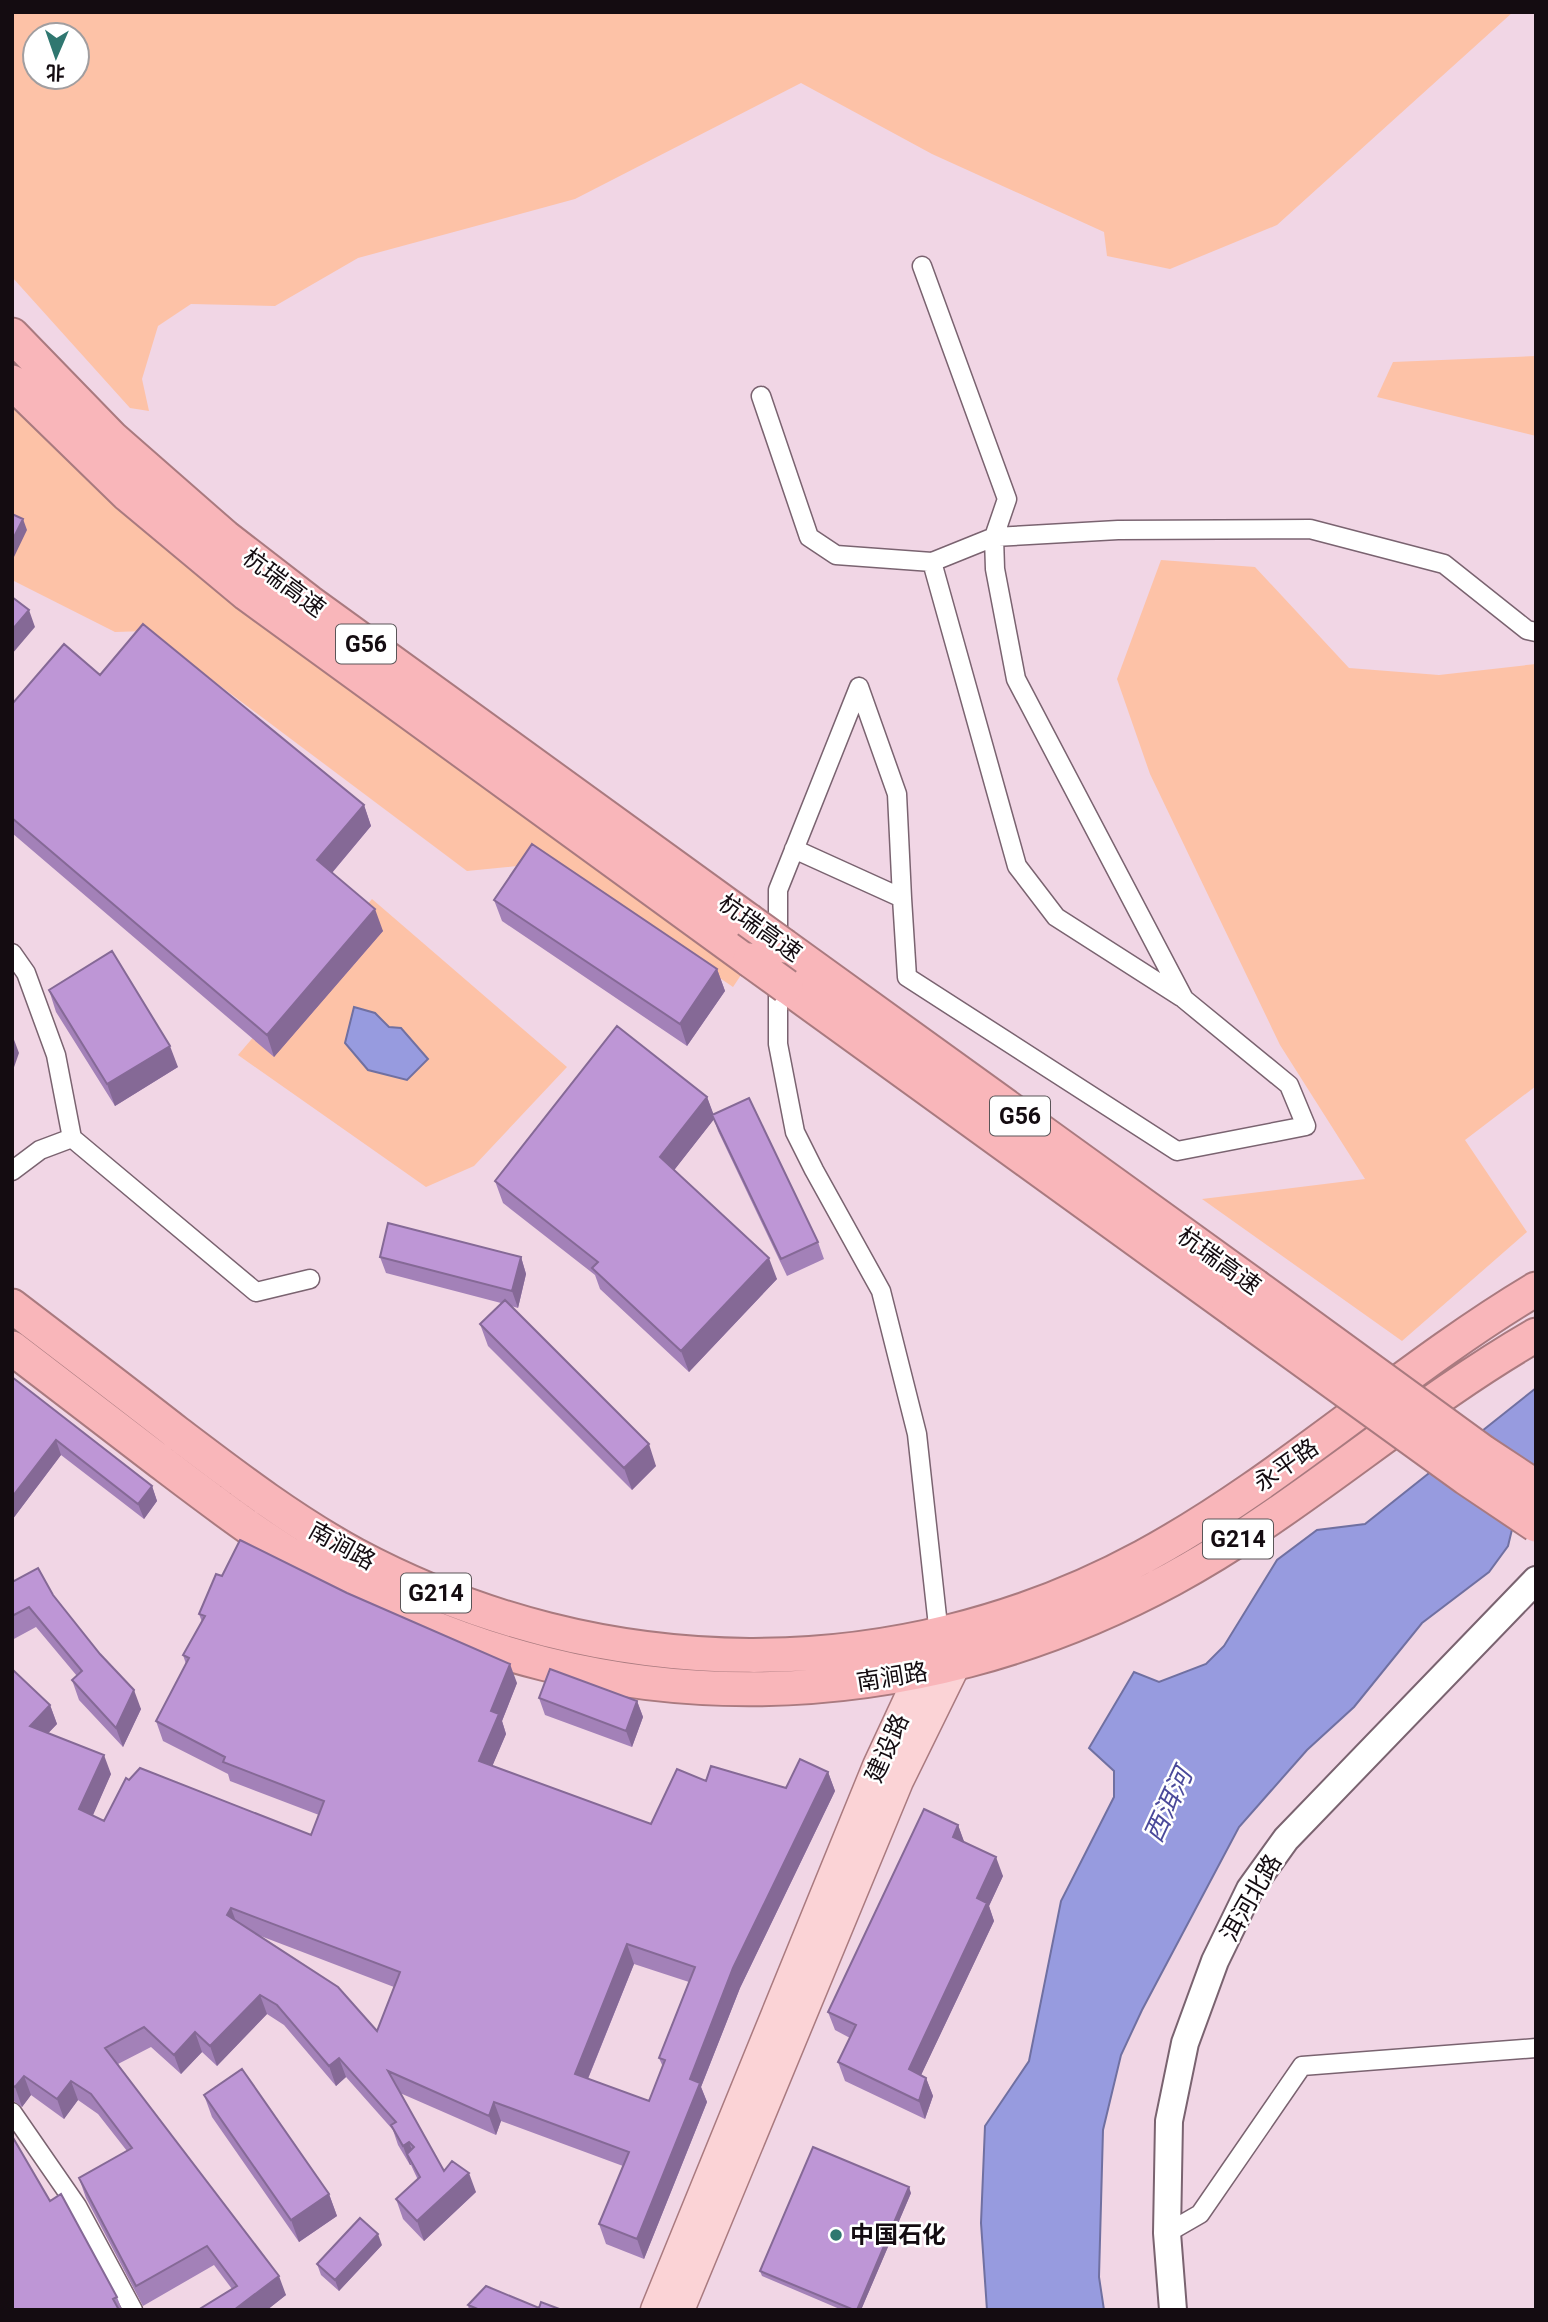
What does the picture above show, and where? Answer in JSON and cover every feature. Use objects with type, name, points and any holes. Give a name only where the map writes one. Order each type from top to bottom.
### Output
[{"type":"highway","name":"杭瑞高速","points":[[12,335],[112,438],[235,545],[309,603],[784,946],[1246,1300],[1466,1478],[1536,1525]]},
{"type":"highway","name":"杭瑞高速","points":[[12,382],[127,494],[247,594],[750,960],[1246,1300],[1536,1487]]},
{"type":"highway","points":[[1381,1439],[1485,1319],[1536,1279]]},
{"type":"highway","name":"永平路","points":[[939,1636],[989,1622],[1064,1595],[1157,1549],[1212,1516],[1289,1463],[1485,1319],[1536,1289]]},
{"type":"highway","name":"南涧路","points":[[12,1306],[269,1503],[334,1543],[397,1576],[484,1611],[585,1639],[709,1655],[800,1655],[868,1648],[939,1636]]},
{"type":"highway","name":"永平路","points":[[940,1669],[1021,1646],[1077,1626],[1169,1581],[1252,1530],[1481,1368],[1536,1335]]},
{"type":"highway","name":"南涧路","points":[[12,1348],[250,1530],[383,1606],[473,1642],[578,1671],[660,1684],[708,1688],[802,1688],[849,1684],[940,1669]]},
{"type":"main road","name":"建设路","points":[[679,2310],[898,1781],[940,1669],[939,1636]]},
{"type":"main road","name":"建设路","points":[[656,2310],[878,1766],[940,1669]]},
{"type":"street","points":[[922,266],[1007,499],[994,537],[995,569],[1016,679],[1184,999]]},
{"type":"street","points":[[761,396],[809,537],[836,555],[933,562],[994,537],[1118,530],[1310,529],[1444,564],[1527,630],[1536,632]]},
{"type":"street","points":[[933,562],[1017,866],[1056,917],[1184,999],[1289,1085],[1306,1126],[1177,1151],[907,977],[897,794],[859,687],[778,890],[778,1044],[795,1132],[881,1292],[917,1434],[939,1636]]},
{"type":"street","points":[[794,849],[902,898]]},
{"type":"street","points":[[12,953],[26,973],[56,1055],[72,1138],[256,1292],[310,1279]]},
{"type":"street","points":[[12,1171],[40,1150],[72,1138]]},
{"type":"street","name":"洱河北路","points":[[1173,2310],[1167,2233],[1169,2121],[1185,2043],[1215,1961],[1250,1889],[1286,1839],[1536,1580]]},
{"type":"street","points":[[1167,2233],[1200,2214],[1302,2066],[1536,2048]]},
{"type":"street","points":[[12,2112],[77,2206],[133,2310]]},
{"type":"shaded area","points":[[12,12],[1513,12],[1277,225],[1170,269],[1107,256],[1104,232],[932,154],[801,83],[575,199],[358,258],[275,306],[191,304],[158,326],[142,379],[149,411],[130,408],[12,277]]},
{"type":"shaded area","points":[[1536,356],[1536,436],[1377,397],[1393,362]]},
{"type":"shaded area","points":[[12,396],[743,972],[733,987],[535,852],[517,866],[467,871],[147,631],[115,632],[12,580]]},
{"type":"shaded area","points":[[1161,560],[1255,567],[1349,668],[1439,675],[1536,664],[1536,1086],[1465,1140],[1527,1232],[1402,1341],[1202,1199],[1365,1179],[1280,1045],[1150,774],[1117,679]]},
{"type":"shaded area","points":[[372,899],[567,1067],[474,1166],[426,1187],[238,1055]]},
{"type":"water","points":[[354,1007],[375,1013],[389,1027],[401,1028],[428,1059],[407,1080],[368,1070],[345,1043]]},
{"type":"water","name":"西洱河","points":[[1536,1388],[1536,1499],[1515,1517],[1508,1546],[1489,1572],[1422,1623],[1354,1707],[1307,1750],[1239,1827],[1142,2010],[1121,2055],[1103,2130],[1099,2277],[1104,2310],[987,2310],[981,2223],[985,2126],[1029,2061],[1061,1901],[1114,1797],[1114,1771],[1089,1748],[1134,1672],[1159,1682],[1206,1664],[1224,1646],[1277,1560],[1317,1530],[1365,1524]]},
{"type":"building","points":[[12,514],[23,519],[12,541]]},
{"type":"building","points":[[12,597],[29,610],[12,630]]},
{"type":"building","points":[[143,624],[364,805],[317,860],[375,909],[267,1035],[12,818],[12,704],[64,644],[100,675]]},
{"type":"building","points":[[532,844],[717,969],[680,1024],[494,900]]},
{"type":"building","points":[[112,951],[170,1046],[107,1084],[49,990]]},
{"type":"building","points":[[617,1026],[707,1097],[660,1157],[769,1258],[681,1351],[592,1268],[598,1262],[495,1181]]},
{"type":"building","points":[[749,1098],[818,1242],[781,1259],[712,1115]]},
{"type":"building","points":[[388,1223],[521,1257],[512,1291],[380,1257]]},
{"type":"building","points":[[505,1300],[649,1444],[624,1468],[480,1324]]},
{"type":"building","points":[[12,1377],[152,1486],[138,1504],[56,1440],[12,1497]]},
{"type":"building","points":[[240,1540],[347,1593],[510,1664],[491,1711],[499,1714],[479,1761],[651,1824],[677,1769],[706,1781],[711,1766],[786,1788],[800,1759],[828,1772],[733,1968],[690,2079],[700,2083],[637,2239],[599,2224],[629,2152],[494,2102],[489,2116],[388,2071],[444,2171],[452,2161],[469,2173],[417,2221],[396,2199],[420,2177],[407,2154],[414,2147],[409,2142],[403,2146],[391,2125],[396,2122],[339,2058],[329,2066],[277,2005],[260,1995],[210,2046],[195,2032],[174,2055],[144,2027],[105,2048],[279,2276],[234,2310],[198,2310],[237,2286],[207,2246],[136,2286],[79,2178],[132,2148],[91,2094],[71,2081],[57,2099],[24,2076],[15,2087],[12,2085],[12,1669],[50,1705],[30,1726],[104,1755],[79,1809],[104,1821],[126,1778],[129,1780],[140,1768],[311,1835],[324,1801],[223,1762],[225,1757],[156,1721],[189,1658],[183,1655],[205,1616],[199,1614],[216,1574],[222,1576]],"holes":[[[231,1908],[400,1972],[377,2031],[338,1987],[227,1915]],[[627,1944],[695,1967],[659,2058],[665,2060],[649,2101],[575,2074]]]},
{"type":"building","points":[[38,1568],[53,1595],[100,1654],[134,1690],[116,1728],[72,1680],[82,1671],[29,1607],[12,1616],[12,1582]]},
{"type":"building","points":[[550,1669],[637,1701],[626,1731],[539,1698]]},
{"type":"building","points":[[924,1809],[958,1825],[953,1837],[996,1857],[977,1898],[987,1903],[909,2069],[926,2078],[919,2101],[838,2062],[856,2025],[828,2012]]},
{"type":"building","points":[[242,2069],[329,2194],[291,2220],[204,2095]]},
{"type":"building","points":[[12,2136],[50,2201],[61,2194],[117,2297],[113,2299],[119,2310],[12,2310]]},
{"type":"building","name":"中国石化","points":[[813,2147],[909,2187],[857,2310],[760,2271]]},
{"type":"building","points":[[360,2218],[378,2234],[335,2280],[317,2264]]},
{"type":"building","points":[[486,2286],[539,2308],[541,2302],[562,2310],[480,2310],[468,2305]]},
{"type":"place","name":"中国石化","points":[[836,2235]]}]
